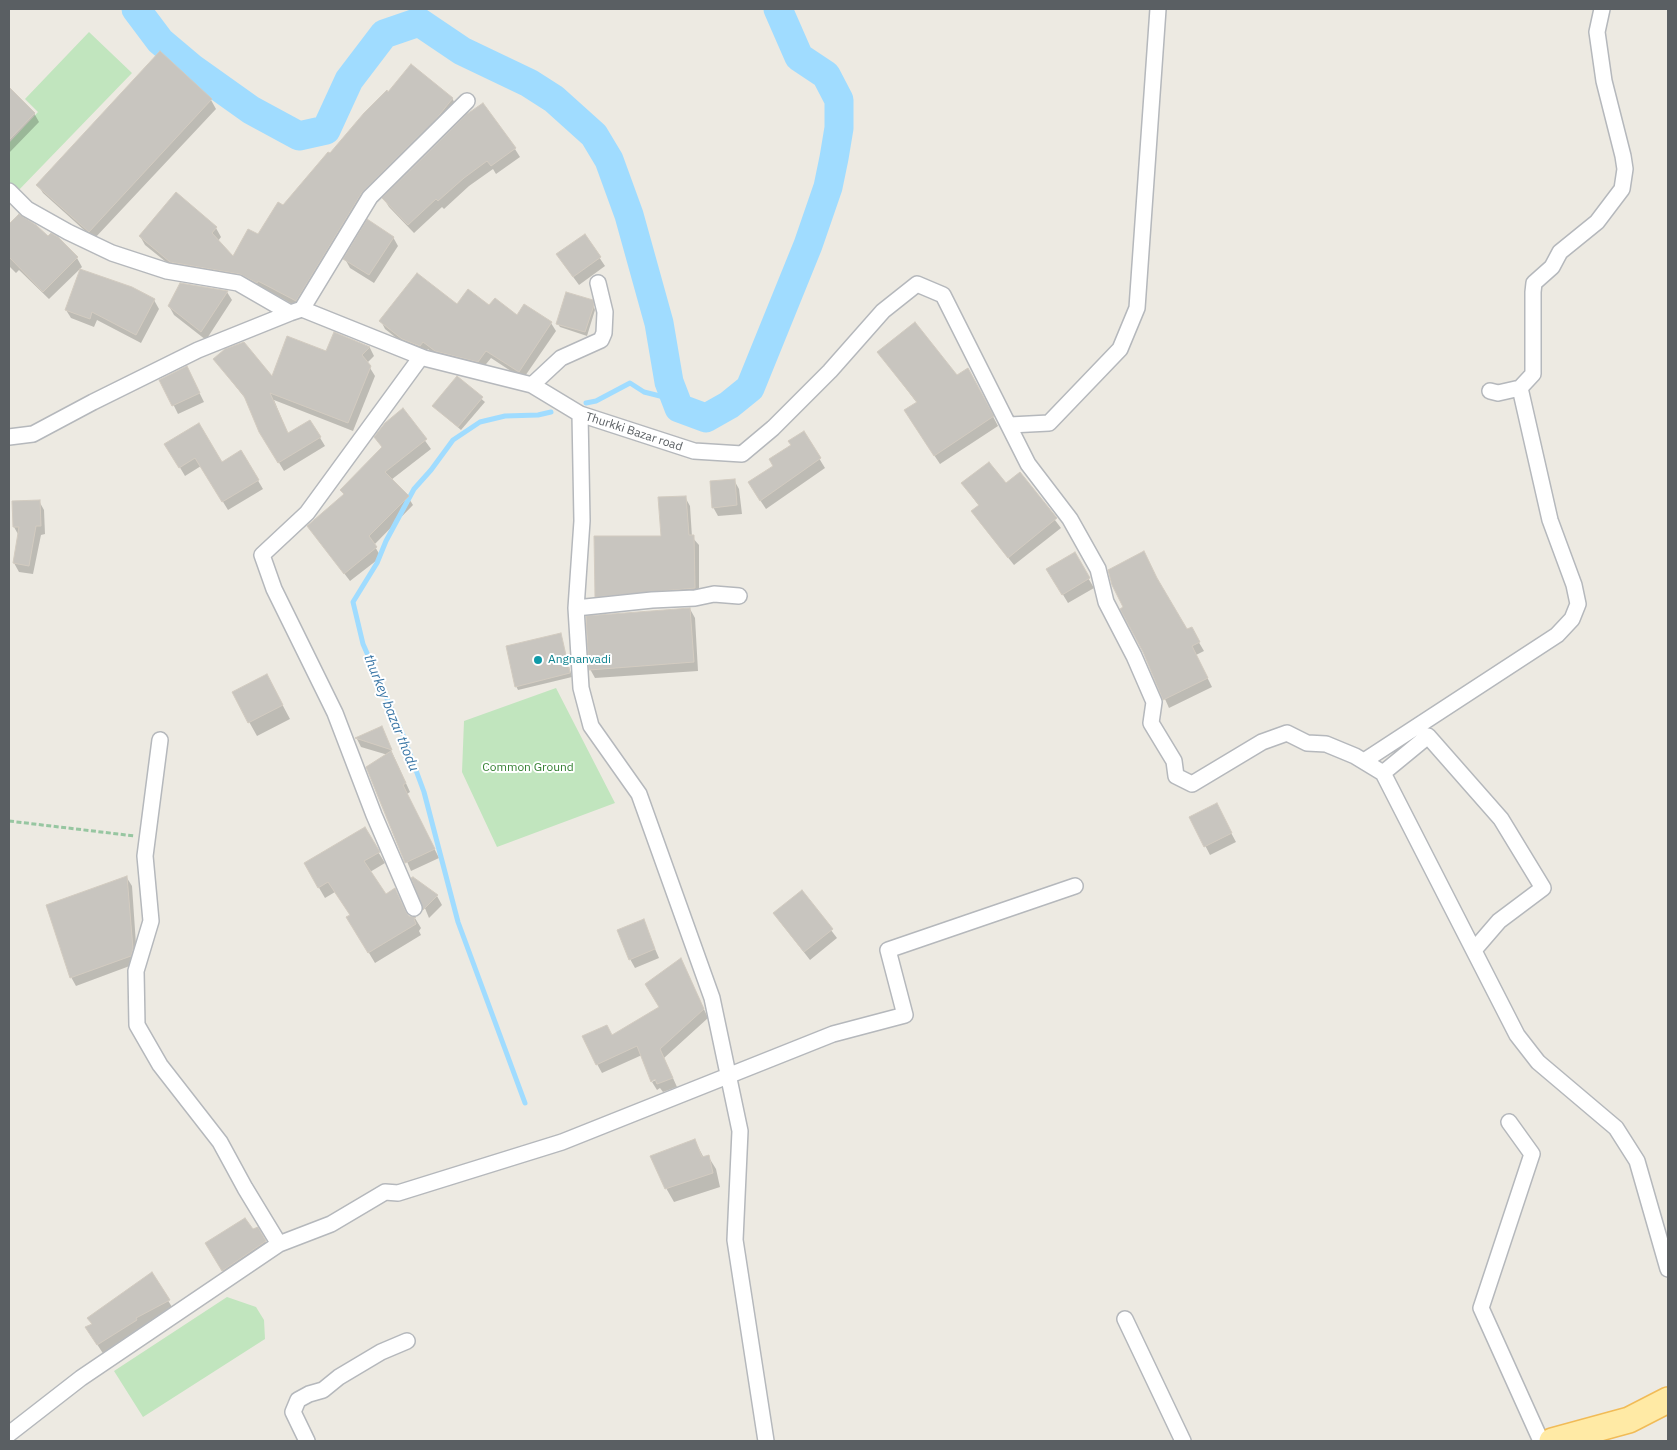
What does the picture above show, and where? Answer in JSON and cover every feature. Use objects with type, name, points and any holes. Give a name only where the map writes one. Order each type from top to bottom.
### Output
[{"type":"main road","points":[[1552,1441],[1629,1420],[1668,1400]]},
{"type":"street","points":[[1158,9],[1137,308],[1120,349],[1049,423],[1010,425],[1028,464],[1070,519],[1098,570],[1106,602],[1134,656],[1154,702],[1151,723],[1174,761],[1176,776],[1192,784],[1262,742],[1287,733],[1306,743],[1326,744],[1364,761],[1383,773],[1517,1035],[1533,1055],[1616,1128],[1637,1161],[1668,1269]]},
{"type":"street","points":[[1490,391],[1498,393],[1520,388],[1533,374],[1532,292],[1534,283],[1552,266],[1560,252],[1597,222],[1622,189],[1625,169],[1623,156],[1604,81],[1597,32],[1602,9]]},
{"type":"street","points":[[9,437],[33,434],[198,350],[296,311],[370,197],[467,101]]},
{"type":"street","name":"Thurkki Bazar road","points":[[9,190],[28,209],[68,232],[112,253],[167,271],[238,283],[296,311],[421,357],[532,385],[580,414],[694,451],[742,454],[773,428],[830,371],[883,311],[917,284],[943,294],[1010,425]]},
{"type":"street","points":[[532,385],[562,358],[601,340],[604,333],[605,312],[598,283]]},
{"type":"street","points":[[414,908],[374,815],[335,713],[274,589],[262,555],[307,513],[421,357]]},
{"type":"street","points":[[1364,761],[1557,635],[1572,619],[1578,604],[1574,585],[1550,520],[1520,388]]},
{"type":"street","points":[[580,414],[582,521],[576,608],[581,688],[591,726],[639,794],[712,998],[740,1131],[735,1240],[766,1441]]},
{"type":"street","points":[[576,608],[652,600],[695,598],[714,594],[739,596]]},
{"type":"street","points":[[1383,773],[1428,736],[1501,819],[1542,888],[1499,921],[1474,950]]},
{"type":"street","points":[[160,740],[145,856],[151,921],[136,971],[137,1024],[160,1065],[220,1142],[279,1244]]},
{"type":"street","points":[[9,1434],[81,1378],[279,1244],[331,1224],[385,1192],[398,1193],[562,1142],[833,1034],[905,1015],[888,950],[1075,886]]},
{"type":"street","points":[[1509,1122],[1532,1154],[1481,1308],[1541,1441]]},
{"type":"street","points":[[1125,1320],[1183,1441]]},
{"type":"street","points":[[307,1441],[293,1412],[298,1400],[323,1390],[339,1377],[381,1352],[407,1341]]},
{"type":"path","points":[[9,821],[148,838]]},
{"type":"green space","points":[[89,32],[132,73],[15,194],[9,188],[9,143],[38,112],[25,99]]},
{"type":"green space","name":"Common Ground","points":[[556,688],[615,803],[497,847],[462,772],[464,721]]},
{"type":"green space","points":[[227,1297],[256,1307],[264,1320],[265,1339],[143,1417],[114,1371]]},
{"type":"building","points":[[160,51],[212,99],[89,232],[36,185]]},
{"type":"building","points":[[411,64],[453,98],[436,119],[362,192],[296,301],[258,281],[257,283],[240,274],[170,262],[139,236],[176,192],[217,227],[212,233],[233,256],[248,229],[258,234],[278,202],[283,205],[328,152],[330,153],[364,113],[387,90],[388,92]]},
{"type":"building","points":[[9,87],[35,113],[9,140]]},
{"type":"building","points":[[483,103],[516,148],[491,166],[487,161],[438,201],[436,199],[408,225],[382,198],[467,114]]},
{"type":"building","points":[[19,214],[36,225],[48,236],[51,233],[58,237],[78,257],[43,292],[9,257],[9,224]]},
{"type":"building","points":[[367,219],[394,237],[369,275],[343,259]]},
{"type":"building","points":[[585,234],[601,257],[573,277],[556,254]]},
{"type":"building","points":[[80,269],[132,287],[155,299],[136,335],[92,312],[90,319],[65,310]]},
{"type":"building","points":[[417,273],[457,304],[468,289],[489,305],[495,298],[517,315],[524,304],[552,322],[519,372],[486,351],[478,362],[435,351],[423,342],[420,346],[402,339],[379,321]]},
{"type":"building","points":[[180,283],[228,291],[201,332],[168,306]]},
{"type":"building","points":[[566,292],[593,300],[594,305],[585,332],[556,324]]},
{"type":"building","points":[[915,322],[957,375],[968,368],[994,416],[934,456],[904,410],[917,402],[877,352]]},
{"type":"building","points":[[334,332],[370,347],[362,355],[371,366],[348,423],[270,393],[288,433],[310,420],[321,437],[278,463],[259,432],[244,396],[213,359],[225,349],[244,342],[272,376],[287,336],[326,351]]},
{"type":"building","points":[[187,366],[200,393],[172,406],[159,380]]},
{"type":"building","points":[[457,376],[483,397],[458,427],[432,406]]},
{"type":"building","points":[[403,408],[427,439],[385,472],[409,496],[369,536],[377,547],[344,574],[307,526],[344,494],[340,490],[382,447],[374,437],[385,423]]},
{"type":"building","points":[[199,423],[222,462],[241,450],[259,480],[222,502],[195,458],[179,468],[164,444]]},
{"type":"building","points":[[804,431],[821,458],[760,501],[748,482],[773,466],[769,459],[791,445],[788,441]]},
{"type":"building","points":[[989,462],[1006,483],[1020,472],[1057,518],[1008,558],[971,511],[979,505],[961,483]]},
{"type":"building","points":[[735,479],[737,505],[712,508],[710,481]]},
{"type":"building","points":[[686,496],[689,535],[694,535],[695,588],[595,597],[594,536],[661,536],[658,497]]},
{"type":"building","points":[[40,500],[41,526],[36,526],[29,566],[13,563],[19,527],[13,527],[12,501]]},
{"type":"building","points":[[1144,551],[1157,578],[1187,629],[1192,627],[1200,642],[1192,646],[1208,678],[1163,700],[1143,652],[1120,609],[1123,607],[1112,585],[1108,570]]},
{"type":"building","points":[[1075,552],[1090,578],[1062,595],[1046,569]]},
{"type":"building","points":[[690,608],[694,662],[589,670],[586,616]]},
{"type":"building","name":"Angnanvadi","points":[[561,633],[570,673],[515,687],[506,646]]},
{"type":"building","points":[[267,674],[283,705],[248,723],[232,692]]},
{"type":"building","points":[[382,726],[392,750],[355,738]]},
{"type":"building","points":[[391,751],[406,783],[403,785],[435,849],[405,863],[366,767]]},
{"type":"building","points":[[1217,803],[1232,833],[1204,847],[1189,817]]},
{"type":"building","points":[[365,827],[380,852],[364,861],[386,894],[395,888],[406,912],[409,916],[416,917],[414,919],[416,924],[368,953],[346,917],[350,915],[328,882],[318,888],[304,863]]},
{"type":"building","points":[[127,876],[133,949],[131,956],[70,978],[46,905]]},
{"type":"building","points":[[413,877],[438,895],[423,910],[411,878]]},
{"type":"building","points":[[802,890],[833,929],[804,952],[773,913]]},
{"type":"building","points":[[644,919],[655,949],[629,960],[617,930]]},
{"type":"building","points":[[681,958],[704,1009],[660,1049],[673,1078],[657,1084],[655,1079],[651,1082],[637,1046],[596,1065],[582,1036],[607,1025],[612,1035],[659,1007],[645,984]]},
{"type":"building","points":[[695,1139],[702,1157],[709,1155],[713,1173],[665,1189],[650,1156]]},
{"type":"building","points":[[245,1218],[253,1229],[258,1227],[266,1241],[222,1271],[205,1243]]},
{"type":"building","points":[[152,1272],[170,1300],[136,1318],[137,1320],[97,1345],[85,1327],[92,1324],[87,1318]]},
{"type":"waterway","points":[[136,9],[160,41],[192,68],[251,110],[299,136],[326,130],[349,80],[384,34],[419,22],[462,51],[529,83],[554,99],[594,135],[609,160],[629,215],[659,323],[669,382],[679,408],[706,418],[729,405],[750,388],[808,245],[828,187],[834,158],[839,128],[839,100],[826,75],[799,57],[778,9]]},
{"type":"waterway","name":"thurkey bazar thodu","points":[[586,403],[596,401],[630,383],[644,392],[676,400]]},
{"type":"waterway","name":"thurkey bazar thodu","points":[[525,1103],[458,922],[424,792],[403,735],[363,644],[353,602],[377,563],[386,541],[414,489],[453,440],[480,422],[505,416],[538,415],[551,412]]},
{"type":"place","name":"Angnanvadi","points":[[538,660]]}]
